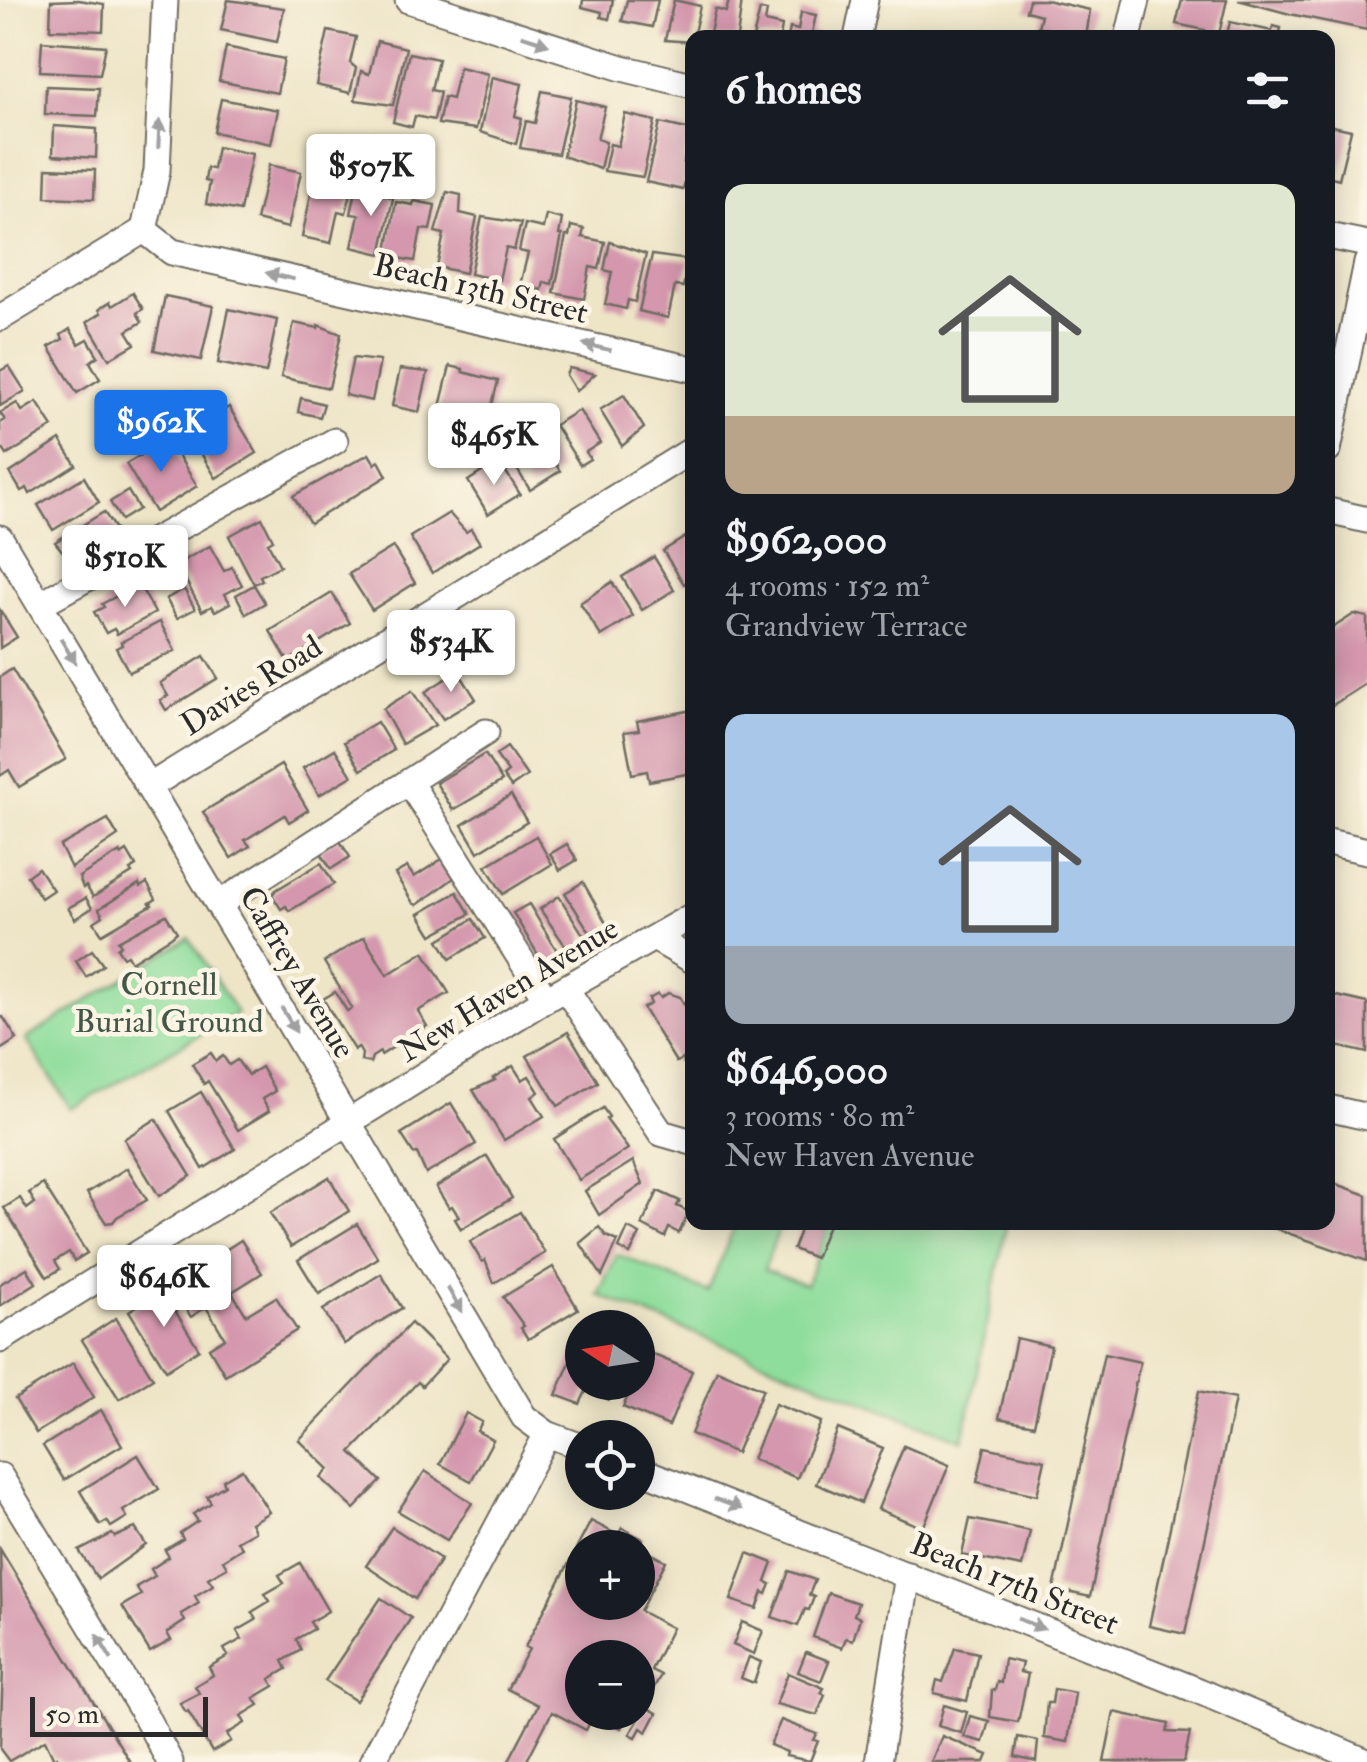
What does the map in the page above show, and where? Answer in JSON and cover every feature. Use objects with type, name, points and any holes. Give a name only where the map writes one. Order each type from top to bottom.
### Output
[{"type":"street","points":[[0,318],[144,230],[157,171],[164,0]]},
{"type":"street","points":[[408,0],[622,68],[685,83]]},
{"type":"street","points":[[858,30],[864,0]]},
{"type":"street","points":[[1130,30],[1136,0]]},
{"type":"street","name":"Beach 13th Street","points":[[144,230],[172,252],[685,367]]},
{"type":"street","points":[[1335,237],[1367,244]]},
{"type":"street","points":[[1335,416],[1367,263]]},
{"type":"street","points":[[40,604],[335,441]]},
{"type":"street","name":"Davies Road","points":[[150,786],[685,454]]},
{"type":"street","points":[[1335,513],[1367,520]]},
{"type":"street","name":"Caffrey Avenue","points":[[0,538],[524,1417],[547,1434]]},
{"type":"street","points":[[219,904],[486,732]]},
{"type":"street","points":[[409,782],[556,994],[661,1133],[685,1140]]},
{"type":"street","points":[[1335,844],[1367,851]]},
{"type":"street","name":"New Haven Avenue","points":[[0,1340],[556,994],[685,920]]},
{"type":"street","points":[[656,939],[685,956]]},
{"type":"street","points":[[1335,1109],[1367,1116]]},
{"type":"street","points":[[372,1762],[547,1434],[565,1441]]},
{"type":"street","points":[[0,1476],[170,1762]]},
{"type":"street","name":"Beach 17th Street","points":[[655,1476],[1367,1762]]},
{"type":"street","points":[[878,1762],[908,1575]]},
{"type":"green space","name":"Cornell Burial Ground","points":[[189,938],[237,1013],[71,1109],[26,1039]]},
{"type":"green space","points":[[733,1230],[778,1230],[764,1270],[806,1285],[827,1230],[1006,1230],[963,1441],[655,1318],[655,1310],[636,1310],[598,1295],[617,1254],[708,1292]]},
{"type":"building","points":[[228,0],[284,8],[277,42],[221,30]]},
{"type":"building","points":[[583,0],[613,0],[609,19],[601,17],[602,12],[582,7]]},
{"type":"building","points":[[627,0],[658,0],[652,27],[622,21]]},
{"type":"building","points":[[674,0],[700,6],[695,30],[685,30],[685,41],[665,40]]},
{"type":"building","points":[[729,0],[742,0],[738,30],[711,30],[715,9],[726,12]]},
{"type":"building","points":[[1029,0],[1090,10],[1087,30],[1038,27],[1041,15],[1026,11]]},
{"type":"building","points":[[1182,0],[1227,0],[1220,30],[1176,24]]},
{"type":"building","points":[[1238,0],[1367,0],[1367,30],[1290,14]]},
{"type":"building","points":[[51,1],[104,4],[103,31],[50,29]]},
{"type":"building","points":[[760,10],[767,11],[765,22],[782,26],[781,30],[755,30]]},
{"type":"building","points":[[801,12],[816,15],[813,30],[798,30]]},
{"type":"building","points":[[1230,22],[1267,30],[1228,30]]},
{"type":"building","points":[[328,31],[356,37],[350,63],[356,68],[350,93],[316,85]]},
{"type":"building","points":[[42,41],[106,46],[100,74],[40,71]]},
{"type":"building","points":[[377,41],[406,48],[393,105],[355,100],[361,71],[369,74]]},
{"type":"building","points":[[226,47],[284,59],[277,93],[219,81]]},
{"type":"building","points":[[409,53],[438,59],[431,90],[440,92],[434,120],[415,116],[412,127],[393,122]]},
{"type":"building","points":[[459,67],[488,74],[476,129],[438,124],[444,97],[452,99]]},
{"type":"building","points":[[492,77],[522,84],[515,116],[522,118],[516,144],[480,132]]},
{"type":"building","points":[[46,86],[99,88],[97,116],[45,114]]},
{"type":"building","points":[[542,91],[571,97],[558,154],[520,148],[526,121],[535,123]]},
{"type":"building","points":[[221,99],[278,110],[271,144],[214,132]]},
{"type":"building","points":[[576,100],[605,107],[597,139],[606,142],[600,169],[563,156]]},
{"type":"building","points":[[625,114],[655,121],[643,177],[604,171],[610,144],[618,146]]},
{"type":"building","points":[[660,123],[685,129],[683,190],[646,182]]},
{"type":"building","points":[[54,126],[97,129],[96,158],[53,155]]},
{"type":"building","points":[[1335,127],[1351,130],[1339,179],[1335,178]]},
{"type":"building","points":[[217,147],[252,154],[240,211],[206,204],[210,182],[205,181],[207,168],[213,169]]},
{"type":"building","points":[[269,165],[301,172],[288,228],[256,220]]},
{"type":"building","points":[[47,168],[95,170],[94,199],[46,197]]},
{"type":"building","points":[[314,180],[353,185],[346,213],[338,211],[331,243],[302,237]]},
{"type":"building","points":[[357,186],[393,198],[381,254],[352,247],[359,215],[351,214]]},
{"type":"building","points":[[447,192],[461,195],[460,213],[477,217],[465,273],[437,267],[444,234],[435,232]]},
{"type":"building","points":[[414,201],[435,205],[430,230],[421,229],[415,261],[386,256],[396,202],[413,205]]},
{"type":"building","points":[[546,215],[562,219],[562,235],[552,284],[544,282],[542,290],[520,285],[528,253],[519,251],[525,224],[543,228]]},
{"type":"building","points":[[482,217],[521,223],[514,250],[506,248],[499,280],[470,274]]},
{"type":"building","points":[[571,226],[584,229],[582,237],[605,242],[599,269],[590,267],[584,299],[554,293]]},
{"type":"building","points":[[610,242],[646,254],[635,302],[628,300],[626,309],[605,304],[612,272],[604,270]]},
{"type":"building","points":[[652,255],[685,259],[683,287],[675,286],[668,318],[639,311]]},
{"type":"building","points":[[133,293],[143,309],[137,313],[142,322],[127,331],[135,344],[109,359],[87,322],[110,302],[112,306]]},
{"type":"building","points":[[165,296],[213,306],[201,360],[154,350]]},
{"type":"building","points":[[229,309],[277,320],[266,373],[218,363]]},
{"type":"building","points":[[294,323],[318,325],[341,334],[329,388],[281,377]]},
{"type":"building","points":[[70,329],[79,344],[88,339],[98,356],[90,362],[100,379],[77,393],[49,347],[63,339],[61,335]]},
{"type":"building","points":[[353,358],[380,361],[372,401],[345,395]]},
{"type":"building","points":[[9,366],[25,391],[0,406],[0,371]]},
{"type":"building","points":[[450,366],[498,381],[489,417],[481,421],[439,411]]},
{"type":"building","points":[[569,368],[595,374],[576,391],[566,375]]},
{"type":"building","points":[[400,369],[428,372],[419,412],[392,406]]},
{"type":"building","points":[[624,395],[644,428],[622,446],[600,410]]},
{"type":"building","points":[[301,398],[324,404],[320,417],[298,412]]},
{"type":"building","points":[[37,402],[53,427],[7,455],[3,449],[0,451],[0,423],[5,420],[0,413],[17,403],[22,411]]},
{"type":"building","points":[[229,407],[257,453],[216,478],[188,432]]},
{"type":"building","points":[[579,410],[600,443],[586,452],[590,459],[580,465],[555,425]]},
{"type":"building","points":[[539,436],[560,471],[530,490],[508,455]]},
{"type":"building","points":[[168,439],[197,486],[155,512],[126,464]]},
{"type":"building","points":[[60,440],[76,465],[30,494],[27,488],[21,491],[10,473]]},
{"type":"building","points":[[369,454],[375,464],[379,461],[387,476],[310,523],[293,496]]},
{"type":"building","points":[[499,461],[520,494],[488,514],[468,481]]},
{"type":"building","points":[[84,477],[99,502],[53,530],[38,505]]},
{"type":"building","points":[[128,491],[139,509],[121,520],[110,502]]},
{"type":"building","points":[[104,512],[120,537],[74,565],[55,542]]},
{"type":"building","points":[[449,513],[466,532],[471,529],[480,543],[432,573],[410,537]]},
{"type":"building","points":[[262,518],[273,540],[268,543],[280,566],[260,576],[262,580],[254,584],[229,536]]},
{"type":"building","points":[[685,537],[685,583],[684,584],[663,551]]},
{"type":"building","points":[[210,546],[224,571],[232,567],[242,585],[225,594],[230,603],[215,611],[212,606],[202,611],[177,564]]},
{"type":"building","points":[[393,547],[415,583],[372,610],[349,574]]},
{"type":"building","points":[[654,557],[674,590],[642,610],[622,577]]},
{"type":"building","points":[[612,582],[633,616],[601,636],[580,603]]},
{"type":"building","points":[[139,584],[155,613],[117,634],[114,629],[106,633],[94,612]]},
{"type":"building","points":[[254,585],[265,603],[246,614],[236,595]]},
{"type":"building","points":[[184,589],[195,609],[177,618],[166,599]]},
{"type":"building","points":[[332,593],[350,623],[288,661],[270,631]]},
{"type":"building","points":[[0,610],[17,637],[0,648]]},
{"type":"building","points":[[1354,614],[1367,617],[1367,683],[1335,704],[1335,626]]},
{"type":"building","points":[[160,622],[175,651],[129,672],[116,648]]},
{"type":"building","points":[[204,656],[218,678],[166,710],[160,700],[168,696],[160,683]]},
{"type":"building","points":[[12,669],[66,759],[19,787],[9,770],[0,776],[0,677]]},
{"type":"building","points":[[458,671],[476,699],[443,719],[425,692]]},
{"type":"building","points":[[412,691],[435,725],[402,744],[383,709]]},
{"type":"building","points":[[685,711],[685,774],[649,781],[647,771],[632,774],[624,732],[639,730],[637,721]]},
{"type":"building","points":[[377,722],[394,750],[361,770],[344,742]]},
{"type":"building","points":[[507,747],[527,776],[511,787],[503,776],[508,772],[496,755]]},
{"type":"building","points":[[335,749],[352,776],[319,795],[303,768]]},
{"type":"building","points":[[485,754],[502,781],[453,810],[436,783]]},
{"type":"building","points":[[281,765],[308,810],[289,822],[285,815],[245,840],[250,846],[231,858],[203,812]]},
{"type":"building","points":[[511,795],[527,822],[478,852],[462,825]]},
{"type":"building","points":[[108,819],[118,836],[71,868],[60,846]]},
{"type":"building","points":[[536,836],[552,864],[503,894],[486,866]]},
{"type":"building","points":[[338,838],[350,857],[331,869],[319,850]]},
{"type":"building","points":[[567,844],[577,860],[560,870],[550,854]]},
{"type":"building","points":[[127,851],[136,866],[130,870],[132,873],[93,897],[86,886],[83,888],[79,877]]},
{"type":"building","points":[[442,859],[454,878],[417,905],[413,903],[395,874],[407,867],[414,877]]},
{"type":"building","points":[[321,863],[334,884],[289,911],[286,906],[281,909],[272,895],[276,890]]},
{"type":"building","points":[[38,868],[53,890],[41,898],[27,876]]},
{"type":"building","points":[[583,882],[610,930],[594,939],[565,893]]},
{"type":"building","points":[[147,883],[156,899],[152,905],[102,934],[94,922],[103,916],[99,909]]},
{"type":"building","points":[[457,892],[470,914],[432,935],[419,914]]},
{"type":"building","points":[[559,896],[586,944],[571,954],[540,909]]},
{"type":"building","points":[[86,898],[92,908],[75,919],[68,908]]},
{"type":"building","points":[[529,904],[562,959],[546,968],[513,913]]},
{"type":"building","points":[[166,915],[177,932],[131,962],[127,955],[123,957],[117,948],[121,945],[118,941]]},
{"type":"building","points":[[473,919],[485,938],[450,959],[439,940]]},
{"type":"building","points":[[364,937],[387,975],[424,952],[449,993],[418,1011],[427,1026],[372,1057],[370,1063],[361,1061],[358,1047],[354,1050],[323,999],[335,992],[347,1011],[352,1008],[324,962]]},
{"type":"building","points":[[92,950],[103,965],[86,977],[76,961]]},
{"type":"building","points":[[668,993],[680,997],[685,1006],[683,1062],[676,1062],[643,1008],[658,994],[661,998]]},
{"type":"building","points":[[1335,996],[1367,1003],[1367,1053],[1335,1046]]},
{"type":"building","points":[[0,1018],[17,1039],[0,1050]]},
{"type":"building","points":[[568,1032],[598,1082],[558,1106],[527,1056]]},
{"type":"building","points":[[211,1053],[216,1061],[223,1056],[229,1065],[237,1060],[248,1075],[261,1067],[275,1091],[262,1099],[269,1111],[238,1130],[208,1081],[204,1084],[192,1064]]},
{"type":"building","points":[[513,1066],[522,1080],[529,1076],[539,1092],[532,1097],[544,1116],[504,1140],[473,1090]]},
{"type":"building","points":[[201,1092],[235,1149],[203,1169],[169,1111]]},
{"type":"building","points":[[451,1103],[476,1144],[426,1174],[417,1153],[401,1134]]},
{"type":"building","points":[[603,1108],[609,1117],[606,1119],[628,1149],[579,1180],[554,1139]]},
{"type":"building","points":[[156,1119],[191,1176],[159,1196],[124,1139]]},
{"type":"building","points":[[487,1156],[512,1198],[461,1229],[455,1219],[459,1217],[436,1187]]},
{"type":"building","points":[[633,1161],[643,1184],[599,1215],[585,1191]]},
{"type":"building","points":[[127,1168],[147,1200],[106,1223],[87,1193]]},
{"type":"building","points":[[329,1177],[349,1211],[291,1247],[270,1213]]},
{"type":"building","points":[[43,1184],[87,1253],[74,1261],[69,1252],[55,1261],[60,1269],[47,1277],[4,1208],[20,1198],[27,1209],[35,1203],[29,1193]]},
{"type":"building","points":[[1335,1184],[1367,1195],[1367,1261],[1279,1230],[1335,1230]]},
{"type":"building","points":[[658,1191],[680,1201],[677,1206],[685,1210],[679,1233],[669,1228],[665,1237],[642,1225]]},
{"type":"building","points":[[520,1212],[545,1253],[494,1283],[485,1260],[482,1262],[470,1242]]},
{"type":"building","points":[[357,1224],[378,1258],[319,1294],[298,1260]]},
{"type":"building","points":[[599,1227],[606,1236],[618,1241],[602,1276],[580,1243]]},
{"type":"building","points":[[628,1228],[640,1234],[630,1254],[619,1248]]},
{"type":"building","points":[[800,1230],[826,1230],[815,1258],[793,1249]]},
{"type":"building","points":[[241,1240],[262,1273],[232,1292],[246,1315],[276,1297],[297,1330],[225,1375],[209,1348],[225,1338],[206,1307],[191,1317],[171,1285]]},
{"type":"building","points":[[553,1267],[578,1309],[565,1310],[565,1317],[528,1339],[521,1328],[524,1326],[503,1297]]},
{"type":"building","points":[[27,1268],[36,1283],[0,1306],[0,1284]]},
{"type":"building","points":[[381,1274],[402,1308],[344,1344],[323,1310]]},
{"type":"building","points":[[162,1290],[199,1349],[166,1370],[129,1311]]},
{"type":"building","points":[[116,1318],[153,1378],[119,1399],[82,1340]]},
{"type":"building","points":[[411,1323],[447,1359],[422,1386],[418,1382],[351,1452],[381,1481],[354,1509],[321,1478],[329,1469],[299,1440]]},
{"type":"building","points":[[1016,1338],[1051,1346],[1034,1425],[999,1418]]},
{"type":"building","points":[[1104,1354],[1140,1362],[1090,1597],[1054,1589]]},
{"type":"building","points":[[655,1355],[692,1371],[669,1426],[623,1407],[626,1400],[655,1400]]},
{"type":"building","points":[[73,1363],[94,1397],[36,1433],[15,1399]]},
{"type":"building","points":[[717,1370],[763,1389],[736,1453],[691,1434]]},
{"type":"building","points":[[565,1374],[565,1398],[556,1395]]},
{"type":"building","points":[[1199,1391],[1235,1399],[1185,1634],[1149,1626]]},
{"type":"building","points":[[775,1404],[821,1422],[797,1478],[752,1459]]},
{"type":"building","points":[[101,1410],[122,1445],[64,1480],[43,1446]]},
{"type":"building","points":[[466,1413],[482,1422],[477,1431],[493,1440],[471,1481],[440,1464]]},
{"type":"building","points":[[838,1429],[883,1448],[861,1503],[816,1484]]},
{"type":"building","points":[[904,1446],[949,1465],[923,1528],[878,1509]]},
{"type":"building","points":[[985,1447],[1045,1460],[1037,1495],[977,1482]]},
{"type":"building","points":[[138,1455],[159,1489],[123,1511],[127,1517],[111,1527],[107,1521],[100,1525],[80,1491]]},
{"type":"building","points":[[242,1469],[269,1512],[251,1523],[255,1531],[237,1541],[242,1548],[223,1560],[227,1567],[208,1578],[213,1585],[195,1596],[199,1603],[181,1614],[185,1621],[167,1633],[171,1640],[150,1652],[122,1606],[141,1595],[136,1587],[155,1576],[151,1569],[169,1557],[165,1550],[183,1539],[180,1533],[198,1521],[193,1514],[211,1503],[207,1496]]},
{"type":"building","points":[[425,1471],[472,1503],[447,1540],[398,1511]]},
{"type":"building","points":[[970,1519],[1030,1531],[1022,1567],[962,1555]]},
{"type":"building","points":[[591,1521],[608,1530],[586,1530]]},
{"type":"building","points":[[392,1527],[441,1559],[415,1599],[366,1566]]},
{"type":"building","points":[[135,1528],[146,1545],[98,1579],[79,1551],[112,1534],[115,1537]]},
{"type":"building","points":[[0,1549],[130,1762],[60,1762],[57,1757],[54,1759],[45,1740],[9,1761],[0,1749]]},
{"type":"building","points":[[748,1553],[773,1563],[766,1582],[771,1584],[767,1594],[763,1592],[757,1609],[731,1600]]},
{"type":"building","points":[[655,1555],[666,1561],[655,1582]]},
{"type":"building","points":[[300,1563],[328,1611],[310,1622],[314,1629],[296,1639],[301,1650],[283,1661],[287,1669],[270,1679],[274,1686],[254,1698],[259,1705],[241,1716],[245,1723],[227,1734],[231,1741],[212,1752],[180,1703],[199,1693],[195,1686],[213,1675],[209,1667],[228,1656],[224,1649],[242,1639],[237,1631],[256,1620],[252,1612],[270,1601],[265,1594],[284,1583],[279,1575]]},
{"type":"building","points":[[565,1571],[565,1620],[655,1619],[672,1628],[655,1662],[655,1640],[565,1640],[565,1719],[552,1712],[526,1762],[508,1762],[538,1705],[507,1689],[529,1649],[525,1647]]},
{"type":"building","points":[[789,1571],[815,1580],[809,1595],[814,1597],[798,1626],[772,1617]]},
{"type":"building","points":[[828,1593],[858,1603],[854,1615],[860,1618],[853,1640],[846,1638],[842,1648],[813,1637]]},
{"type":"building","points":[[381,1598],[411,1618],[356,1701],[325,1681]]},
{"type":"building","points":[[742,1622],[763,1631],[754,1654],[733,1645]]},
{"type":"building","points":[[955,1648],[978,1653],[967,1701],[934,1693],[937,1680],[943,1682]]},
{"type":"building","points":[[806,1652],[829,1661],[821,1681],[798,1672]]},
{"type":"building","points":[[749,1657],[761,1662],[754,1683],[741,1678]]},
{"type":"building","points":[[1004,1659],[1022,1663],[1020,1672],[1028,1674],[1018,1722],[990,1717],[992,1690],[997,1682],[1001,1683]]},
{"type":"building","points":[[788,1673],[824,1688],[817,1715],[776,1704]]},
{"type":"building","points":[[1054,1689],[1075,1693],[1068,1742],[1044,1738],[1047,1703],[1052,1703]]},
{"type":"building","points":[[944,1705],[967,1712],[961,1733],[938,1726]]},
{"type":"building","points":[[1114,1712],[1169,1724],[1167,1732],[1190,1733],[1184,1762],[1104,1762]]},
{"type":"building","points":[[970,1716],[989,1721],[983,1742],[964,1737]]},
{"type":"building","points":[[781,1720],[817,1734],[810,1761],[786,1756],[787,1752],[770,1745]]},
{"type":"building","points":[[942,1736],[988,1755],[985,1762],[931,1762]]},
{"type":"building","points":[[1018,1737],[1038,1741],[1036,1762],[1015,1757]]}]
